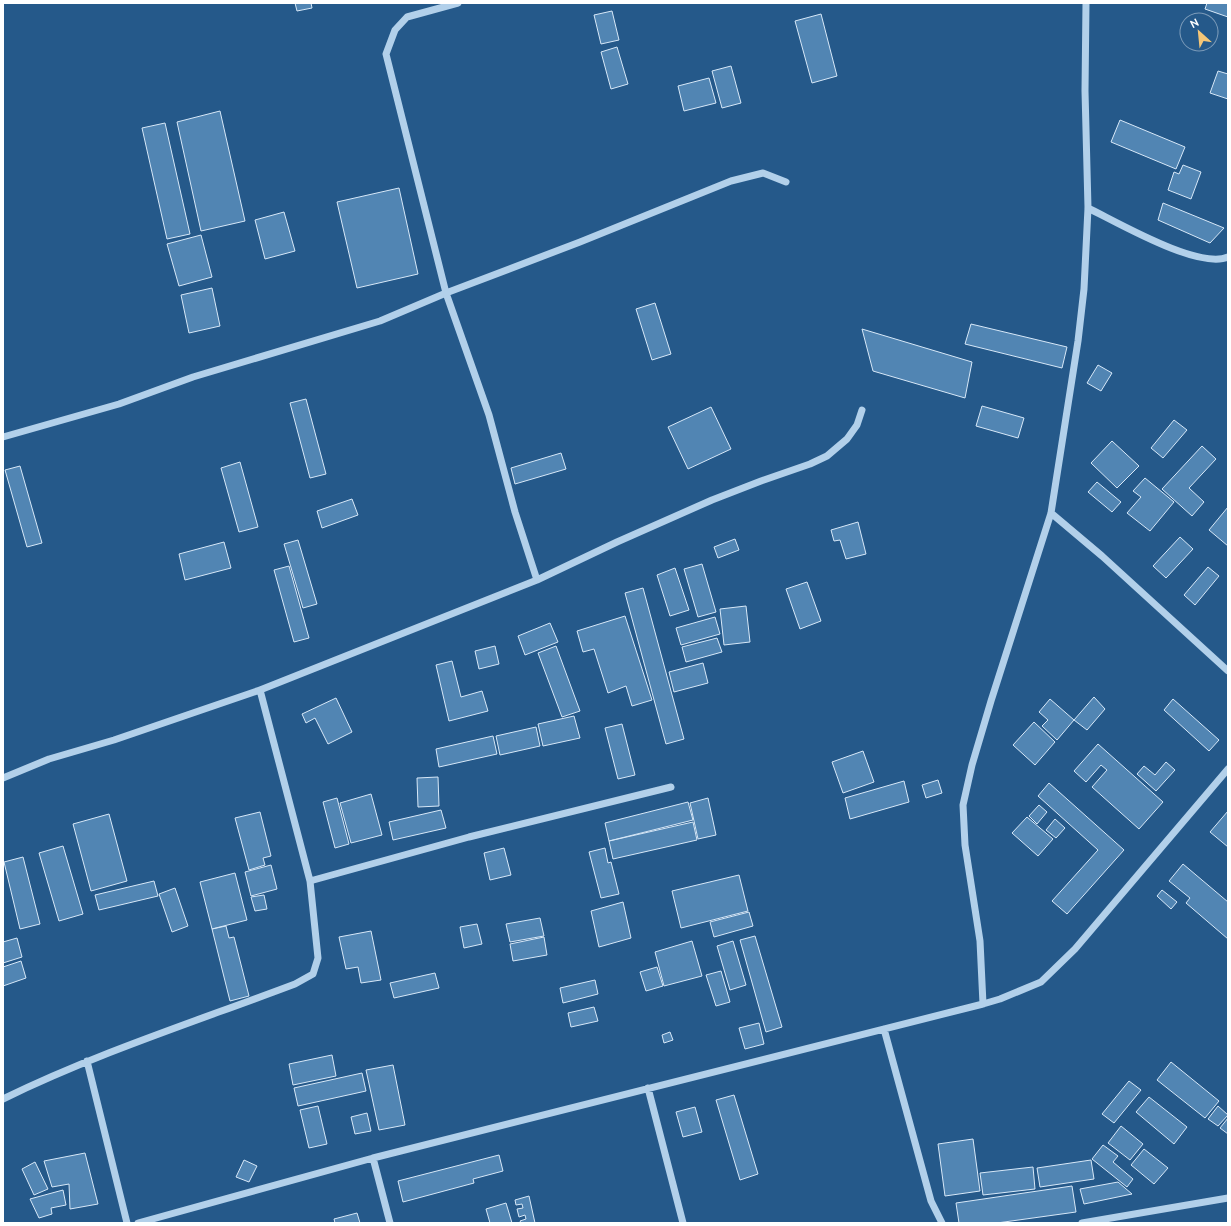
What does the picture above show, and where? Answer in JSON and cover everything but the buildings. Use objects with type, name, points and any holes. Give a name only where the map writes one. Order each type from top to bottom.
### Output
[{"type":"street","points":[[458,3],[407,17],[395,30],[386,54],[446,293],[489,415],[515,512],[537,580]]},
{"type":"street","points":[[983,1004],[980,941],[965,844],[963,805],[972,765],[991,701],[1051,513],[1084,289],[1088,208],[1085,91],[1086,3]]},
{"type":"street","points":[[3,437],[119,404],[193,377],[266,354],[358,328],[580,242],[731,181],[763,173],[786,182]]},
{"type":"street","points":[[1088,208],[1172,249],[1200,258],[1221,260],[1228,257]]},
{"type":"street","points":[[3,778],[49,759],[114,740],[260,690],[537,580],[617,542],[712,500],[810,464],[827,456],[847,439],[857,425],[862,410]]},
{"type":"street","points":[[1051,513],[1102,556],[1228,671]]},
{"type":"street","points":[[3,1099],[48,1077],[87,1061],[295,984],[313,974],[318,958],[310,881],[260,690]]},
{"type":"street","points":[[138,1223],[373,1158],[983,1004],[1000,999],[1041,982],[1075,949],[1228,769]]},
{"type":"street","points":[[310,881],[469,837],[671,787]]},
{"type":"street","points":[[884,1029],[931,1201],[942,1223]]},
{"type":"street","points":[[87,1061],[127,1223]]},
{"type":"street","points":[[648,1088],[683,1223]]},
{"type":"street","points":[[373,1158],[390,1223]]},
{"type":"street","points":[[1082,1223],[1228,1198]]}]
